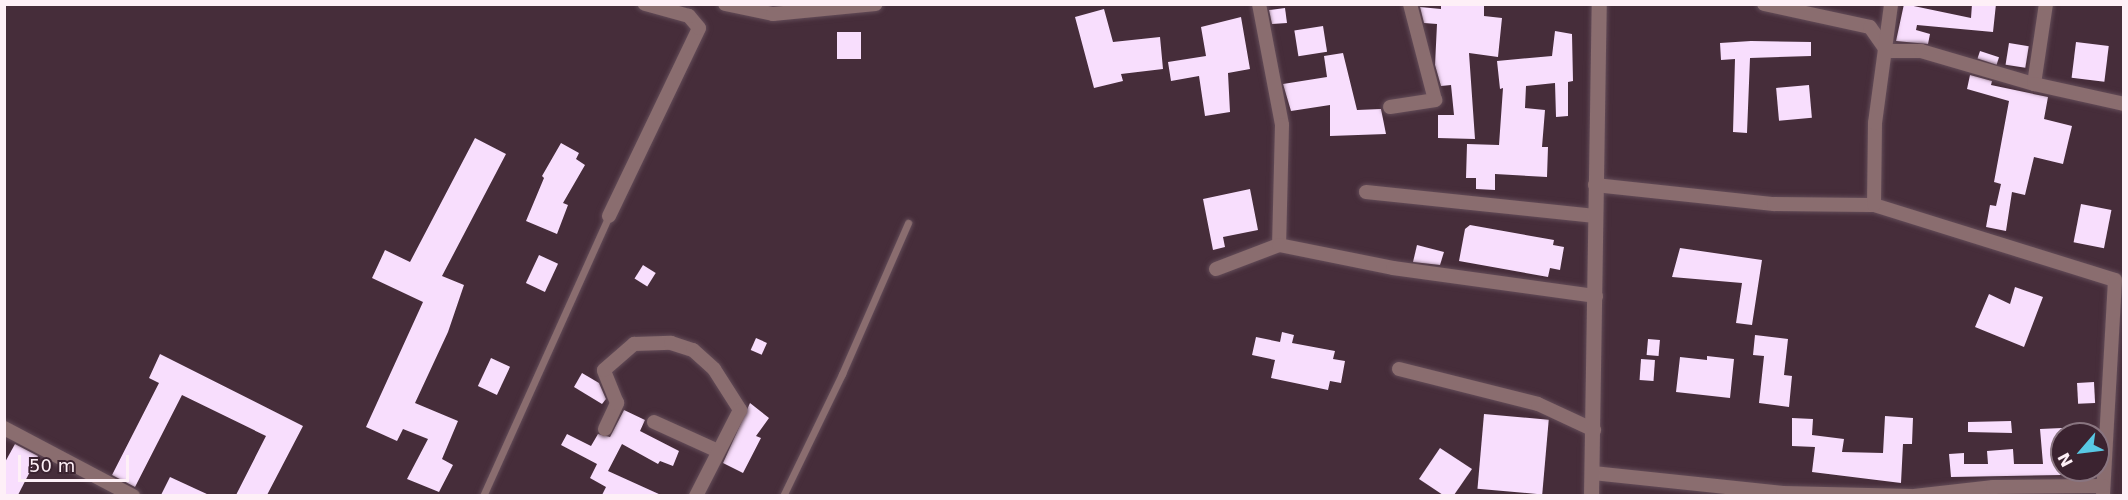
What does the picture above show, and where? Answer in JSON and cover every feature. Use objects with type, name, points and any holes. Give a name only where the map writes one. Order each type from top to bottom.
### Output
[{"type":"street","points":[[609,216],[699,28],[689,16],[645,4]]},
{"type":"street","points":[[725,4],[773,14],[876,4]]},
{"type":"street","points":[[1259,4],[1282,125],[1279,245]]},
{"type":"street","points":[[1390,107],[1435,100],[1410,4]]},
{"type":"street","points":[[1591,495],[1596,296],[1593,216],[1599,4]]},
{"type":"street","points":[[1764,4],[1870,27],[1887,51]]},
{"type":"street","points":[[1874,205],[1875,123],[1887,51],[1891,4]]},
{"type":"street","points":[[2034,84],[2046,4]]},
{"type":"street","points":[[1887,51],[1921,51],[2034,84],[2124,104]]},
{"type":"street","points":[[1593,473],[1783,494],[1913,495],[1994,487],[2103,491],[2119,307],[2119,280],[1874,205],[1774,204],[1595,185]]},
{"type":"street","points":[[1366,192],[1593,216]]},
{"type":"street","points":[[1216,269],[1279,245],[1393,268],[1596,296]]},
{"type":"street","points":[[605,429],[617,403],[604,370],[634,344],[670,344],[693,350],[714,369],[740,410],[696,495]]},
{"type":"street","points":[[1400,369],[1538,404],[1594,430]]},
{"type":"street","points":[[654,422],[718,451]]},
{"type":"street","points":[[4,429],[133,495]]},
{"type":"lane","points":[[483,495],[609,216]]},
{"type":"lane","points":[[783,495],[843,374],[908,223]]},
{"type":"building","points":[[1441,4],[1484,4],[1484,16],[1502,18],[1498,57],[1469,53],[1475,139],[1438,138],[1438,115],[1454,115],[1451,85],[1441,86],[1435,65],[1437,24],[1424,23],[1420,7],[1441,9]]},
{"type":"building","points":[[1904,4],[1971,18],[1972,4],[1996,4],[1993,32],[1917,25],[1916,30],[1930,34],[1928,44],[1896,41]]},
{"type":"building","points":[[1285,8],[1287,23],[1272,24],[1269,10]]},
{"type":"building","points":[[1104,9],[1113,42],[1160,37],[1163,69],[1121,74],[1123,81],[1094,88],[1075,17]]},
{"type":"building","points":[[1241,17],[1250,69],[1228,73],[1230,112],[1205,116],[1199,76],[1171,81],[1168,62],[1206,56],[1201,27]]},
{"type":"building","points":[[1323,26],[1327,52],[1298,56],[1294,31]]},
{"type":"building","points":[[1555,31],[1572,34],[1573,81],[1568,82],[1568,116],[1556,117],[1555,83],[1526,86],[1525,108],[1545,110],[1542,147],[1548,147],[1547,177],[1495,174],[1495,190],[1476,189],[1476,178],[1466,178],[1467,144],[1499,145],[1503,88],[1500,89],[1497,61],[1552,56]]},
{"type":"building","points":[[837,32],[861,32],[861,59],[837,59]]},
{"type":"building","points":[[1811,42],[1811,56],[1750,58],[1747,133],[1733,132],[1735,59],[1721,60],[1720,43]]},
{"type":"building","points":[[2076,42],[2109,46],[2104,82],[2072,78]]},
{"type":"building","points":[[2009,43],[2029,46],[2025,68],[2006,65]]},
{"type":"building","points":[[1980,51],[1999,57],[1997,65],[1978,59]]},
{"type":"building","points":[[1343,53],[1357,110],[1381,109],[1386,134],[1330,136],[1330,105],[1291,111],[1283,84],[1327,77],[1324,56]]},
{"type":"building","points":[[1970,75],[1992,81],[1991,85],[2048,97],[2044,119],[2072,126],[2063,164],[2034,157],[2025,195],[2012,192],[2006,231],[1986,227],[1990,205],[1996,206],[2001,184],[1994,182],[2009,101],[1967,89]]},
{"type":"building","points":[[1809,85],[1812,118],[1779,121],[1776,88]]},
{"type":"building","points":[[475,138],[506,154],[442,276],[464,285],[448,332],[415,403],[458,421],[442,459],[453,465],[439,492],[407,479],[428,439],[403,429],[397,441],[366,427],[423,302],[372,278],[385,250],[410,262]]},
{"type":"building","points":[[561,143],[579,153],[576,159],[585,165],[563,203],[568,205],[557,234],[526,221],[544,178],[542,176]]},
{"type":"building","points":[[1250,189],[1258,230],[1223,237],[1225,247],[1213,250],[1203,199]]},
{"type":"building","points":[[2081,204],[2111,210],[2104,248],[2074,242]]},
{"type":"building","points":[[1470,225],[1554,240],[1553,245],[1564,247],[1560,270],[1550,268],[1548,277],[1459,261],[1465,229]]},
{"type":"building","points":[[1417,245],[1444,252],[1440,265],[1413,262]]},
{"type":"building","points":[[1680,248],[1762,260],[1752,325],[1736,323],[1742,283],[1672,277]]},
{"type":"building","points":[[539,255],[558,264],[545,292],[526,283]]},
{"type":"building","points":[[643,265],[656,273],[647,287],[635,279]]},
{"type":"building","points":[[2015,287],[2043,297],[2024,347],[1975,327],[1989,294],[2010,304]]},
{"type":"building","points":[[1282,332],[1294,335],[1292,343],[1335,351],[1333,359],[1345,361],[1341,383],[1330,381],[1328,390],[1271,378],[1275,360],[1252,355],[1256,337],[1280,342]]},
{"type":"building","points":[[1755,335],[1788,339],[1784,375],[1792,376],[1789,407],[1759,403],[1764,356],[1753,355]]},
{"type":"building","points":[[756,338],[767,343],[762,355],[751,350]]},
{"type":"building","points":[[1648,339],[1660,340],[1659,356],[1647,355]]},
{"type":"building","points":[[160,354],[303,426],[267,495],[236,495],[266,436],[182,395],[135,487],[112,475],[159,383],[149,378]]},
{"type":"building","points":[[1707,356],[1734,359],[1730,398],[1676,392],[1680,357],[1707,360]]},
{"type":"building","points":[[491,358],[510,367],[497,395],[478,386]]},
{"type":"building","points":[[1641,359],[1655,360],[1654,381],[1640,380]]},
{"type":"building","points":[[582,373],[599,383],[606,399],[602,404],[574,387]]},
{"type":"building","points":[[2094,382],[2095,403],[2078,404],[2077,383]]},
{"type":"building","points":[[750,403],[769,418],[756,436],[761,438],[743,473],[723,463]]},
{"type":"building","points":[[624,410],[645,420],[640,431],[679,451],[673,466],[660,461],[658,464],[622,444],[608,471],[661,495],[602,495],[606,487],[590,478],[597,464],[561,445],[567,434],[591,446],[598,434],[610,437]]},
{"type":"building","points":[[1484,414],[1549,420],[1542,494],[1477,489]]},
{"type":"building","points":[[1885,416],[1913,418],[1912,444],[1903,444],[1901,483],[1812,472],[1815,447],[1792,446],[1792,418],[1813,419],[1812,435],[1844,439],[1842,452],[1883,453]]},
{"type":"building","points":[[2011,421],[2012,433],[1968,432],[1968,422]]},
{"type":"building","points":[[2040,429],[2050,429],[2050,475],[1951,477],[1949,454],[1964,453],[1964,464],[1988,464],[1987,451],[2013,449],[2014,464],[2043,464]]},
{"type":"building","points":[[15,444],[38,456],[18,495],[4,495],[4,464]]},
{"type":"building","points":[[1440,448],[1472,469],[1454,495],[1443,495],[1419,479]]},
{"type":"building","points":[[170,477],[209,495],[161,495]]}]
